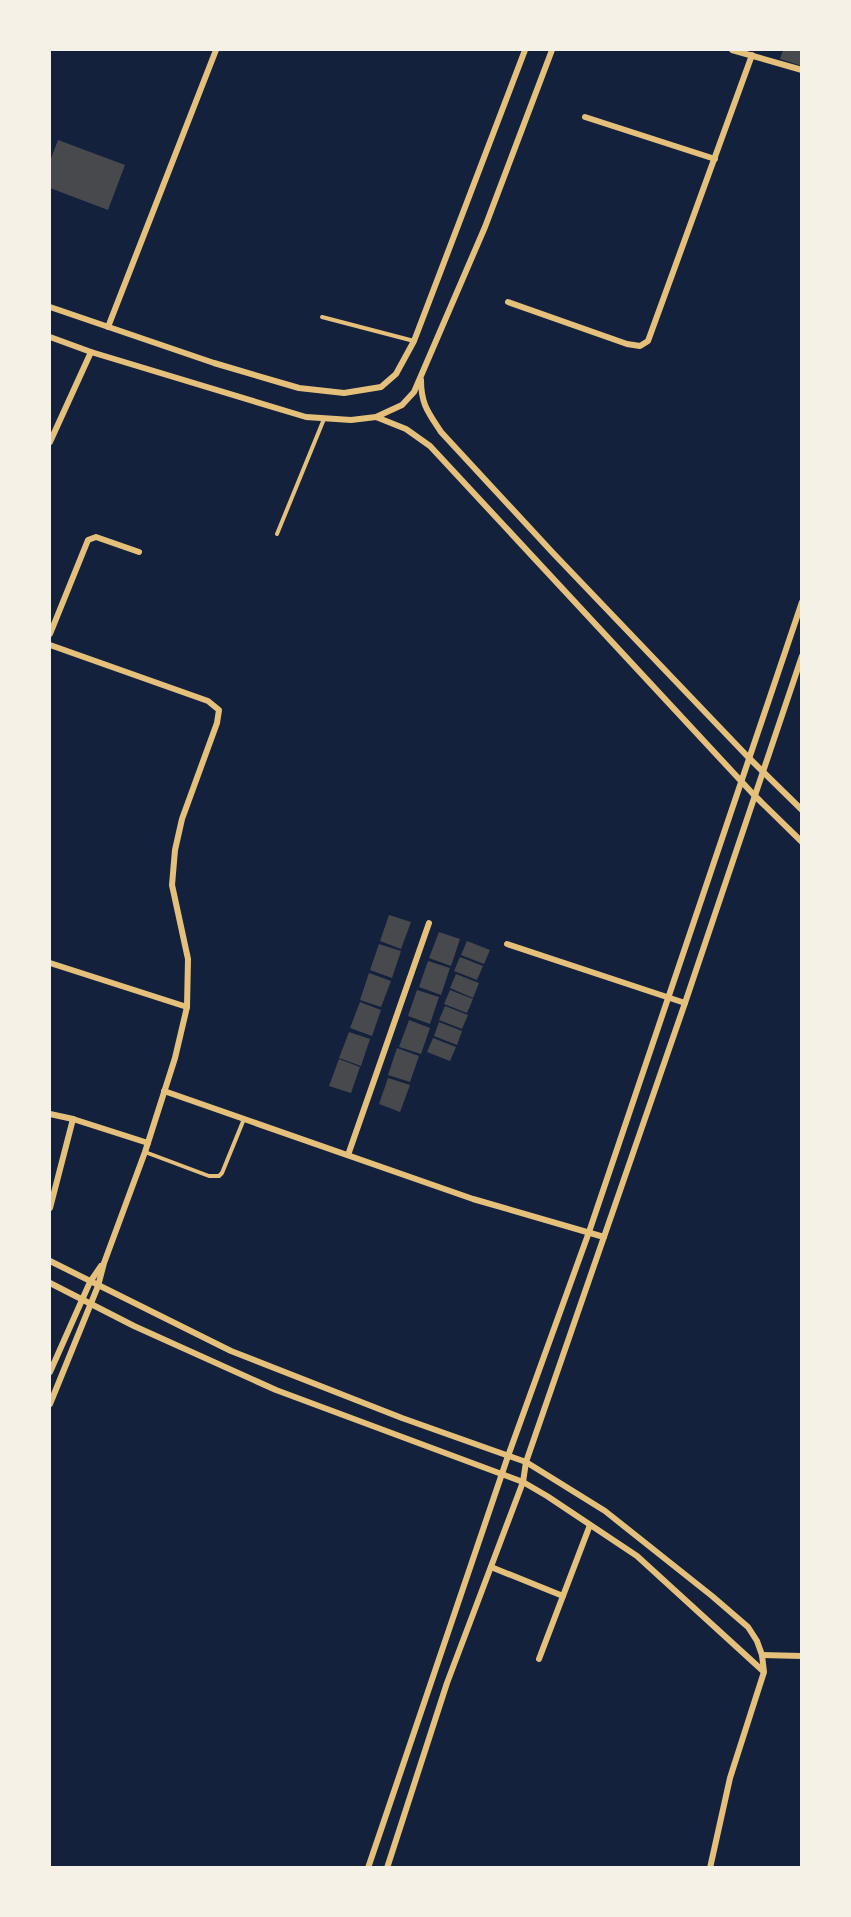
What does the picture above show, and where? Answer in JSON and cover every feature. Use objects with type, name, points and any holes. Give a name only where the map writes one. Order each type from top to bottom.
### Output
[{"type":"street","points":[[108,327],[216,50]]},
{"type":"street","points":[[50,306],[214,363],[299,388],[344,393],[381,387],[396,374],[414,341],[525,50]]},
{"type":"street","points":[[50,337],[91,352],[306,417],[351,420],[376,417],[402,405],[414,392],[485,228],[552,50]]},
{"type":"street","points":[[732,50],[801,70]]},
{"type":"street","points":[[508,302],[627,344],[640,346],[648,341],[752,55]]},
{"type":"street","points":[[585,117],[715,159]]},
{"type":"street","points":[[50,442],[91,352]]},
{"type":"street","points":[[421,376],[421,396],[427,411],[441,432],[748,758],[801,810]]},
{"type":"street","points":[[376,417],[406,429],[430,446],[754,795],[801,842]]},
{"type":"street","points":[[50,634],[88,540],[96,537],[139,552]]},
{"type":"street","points":[[368,1868],[508,1456],[589,1232],[801,602]]},
{"type":"street","points":[[50,645],[208,701],[219,710],[217,723],[183,819],[174,862],[172,885],[188,959],[187,1007],[175,1058],[98,1286],[50,1404]]},
{"type":"street","points":[[387,1868],[447,1683],[523,1482],[526,1462],[685,1003],[801,656]]},
{"type":"street","points":[[348,1155],[429,923]]},
{"type":"street","points":[[507,944],[685,1003]]},
{"type":"street","points":[[50,963],[187,1007]]},
{"type":"street","points":[[164,1091],[473,1199],[604,1237]]},
{"type":"street","points":[[50,1114],[148,1143]]},
{"type":"street","points":[[50,1205],[73,1119]]},
{"type":"street","points":[[50,1261],[231,1351],[402,1418],[526,1462],[605,1511],[748,1627],[762,1654],[764,1672],[730,1778],[710,1868]]},
{"type":"street","points":[[50,1372],[81,1300],[90,1282],[104,1263]]},
{"type":"street","points":[[50,1283],[134,1326],[276,1390],[523,1482],[637,1556],[764,1672]]},
{"type":"street","points":[[539,1659],[590,1525]]},
{"type":"street","points":[[491,1567],[563,1596]]},
{"type":"street","points":[[762,1654],[801,1656]]},
{"type":"lane","points":[[322,317],[414,341]]},
{"type":"lane","points":[[277,534],[324,419]]},
{"type":"lane","points":[[145,1152],[209,1176],[219,1176],[244,1119]]},
{"type":"building","points":[[783,50],[802,50],[802,66],[780,59]]},
{"type":"building","points":[[58,140],[125,165],[108,210],[50,188],[50,161]]},
{"type":"building","points":[[389,915],[411,922],[401,949],[380,941]]},
{"type":"building","points":[[439,932],[460,939],[451,966],[429,958]]},
{"type":"building","points":[[467,941],[490,950],[484,964],[461,955]]},
{"type":"building","points":[[379,944],[401,951],[392,978],[370,970]]},
{"type":"building","points":[[460,957],[483,966],[477,980],[454,971]]},
{"type":"building","points":[[428,961],[450,968],[441,995],[419,987]]},
{"type":"building","points":[[369,973],[391,981],[381,1007],[360,1000]]},
{"type":"building","points":[[456,974],[479,983],[473,998],[450,988]]},
{"type":"building","points":[[417,990],[439,997],[430,1024],[408,1016]]},
{"type":"building","points":[[450,990],[473,999],[467,1013],[444,1004]]},
{"type":"building","points":[[360,1002],[381,1010],[372,1036],[350,1028]]},
{"type":"building","points":[[445,1006],[468,1015],[462,1029],[439,1020]]},
{"type":"building","points":[[409,1020],[430,1028],[421,1054],[399,1047]]},
{"type":"building","points":[[439,1022],[462,1031],[457,1045],[434,1036]]},
{"type":"building","points":[[349,1032],[370,1039],[361,1066],[339,1058]]},
{"type":"building","points":[[433,1038],[456,1047],[450,1061],[427,1052]]},
{"type":"building","points":[[397,1048],[419,1056],[410,1082],[388,1075]]},
{"type":"building","points":[[339,1059],[360,1067],[351,1093],[329,1086]]},
{"type":"building","points":[[388,1078],[410,1085],[400,1112],[379,1104]]}]
